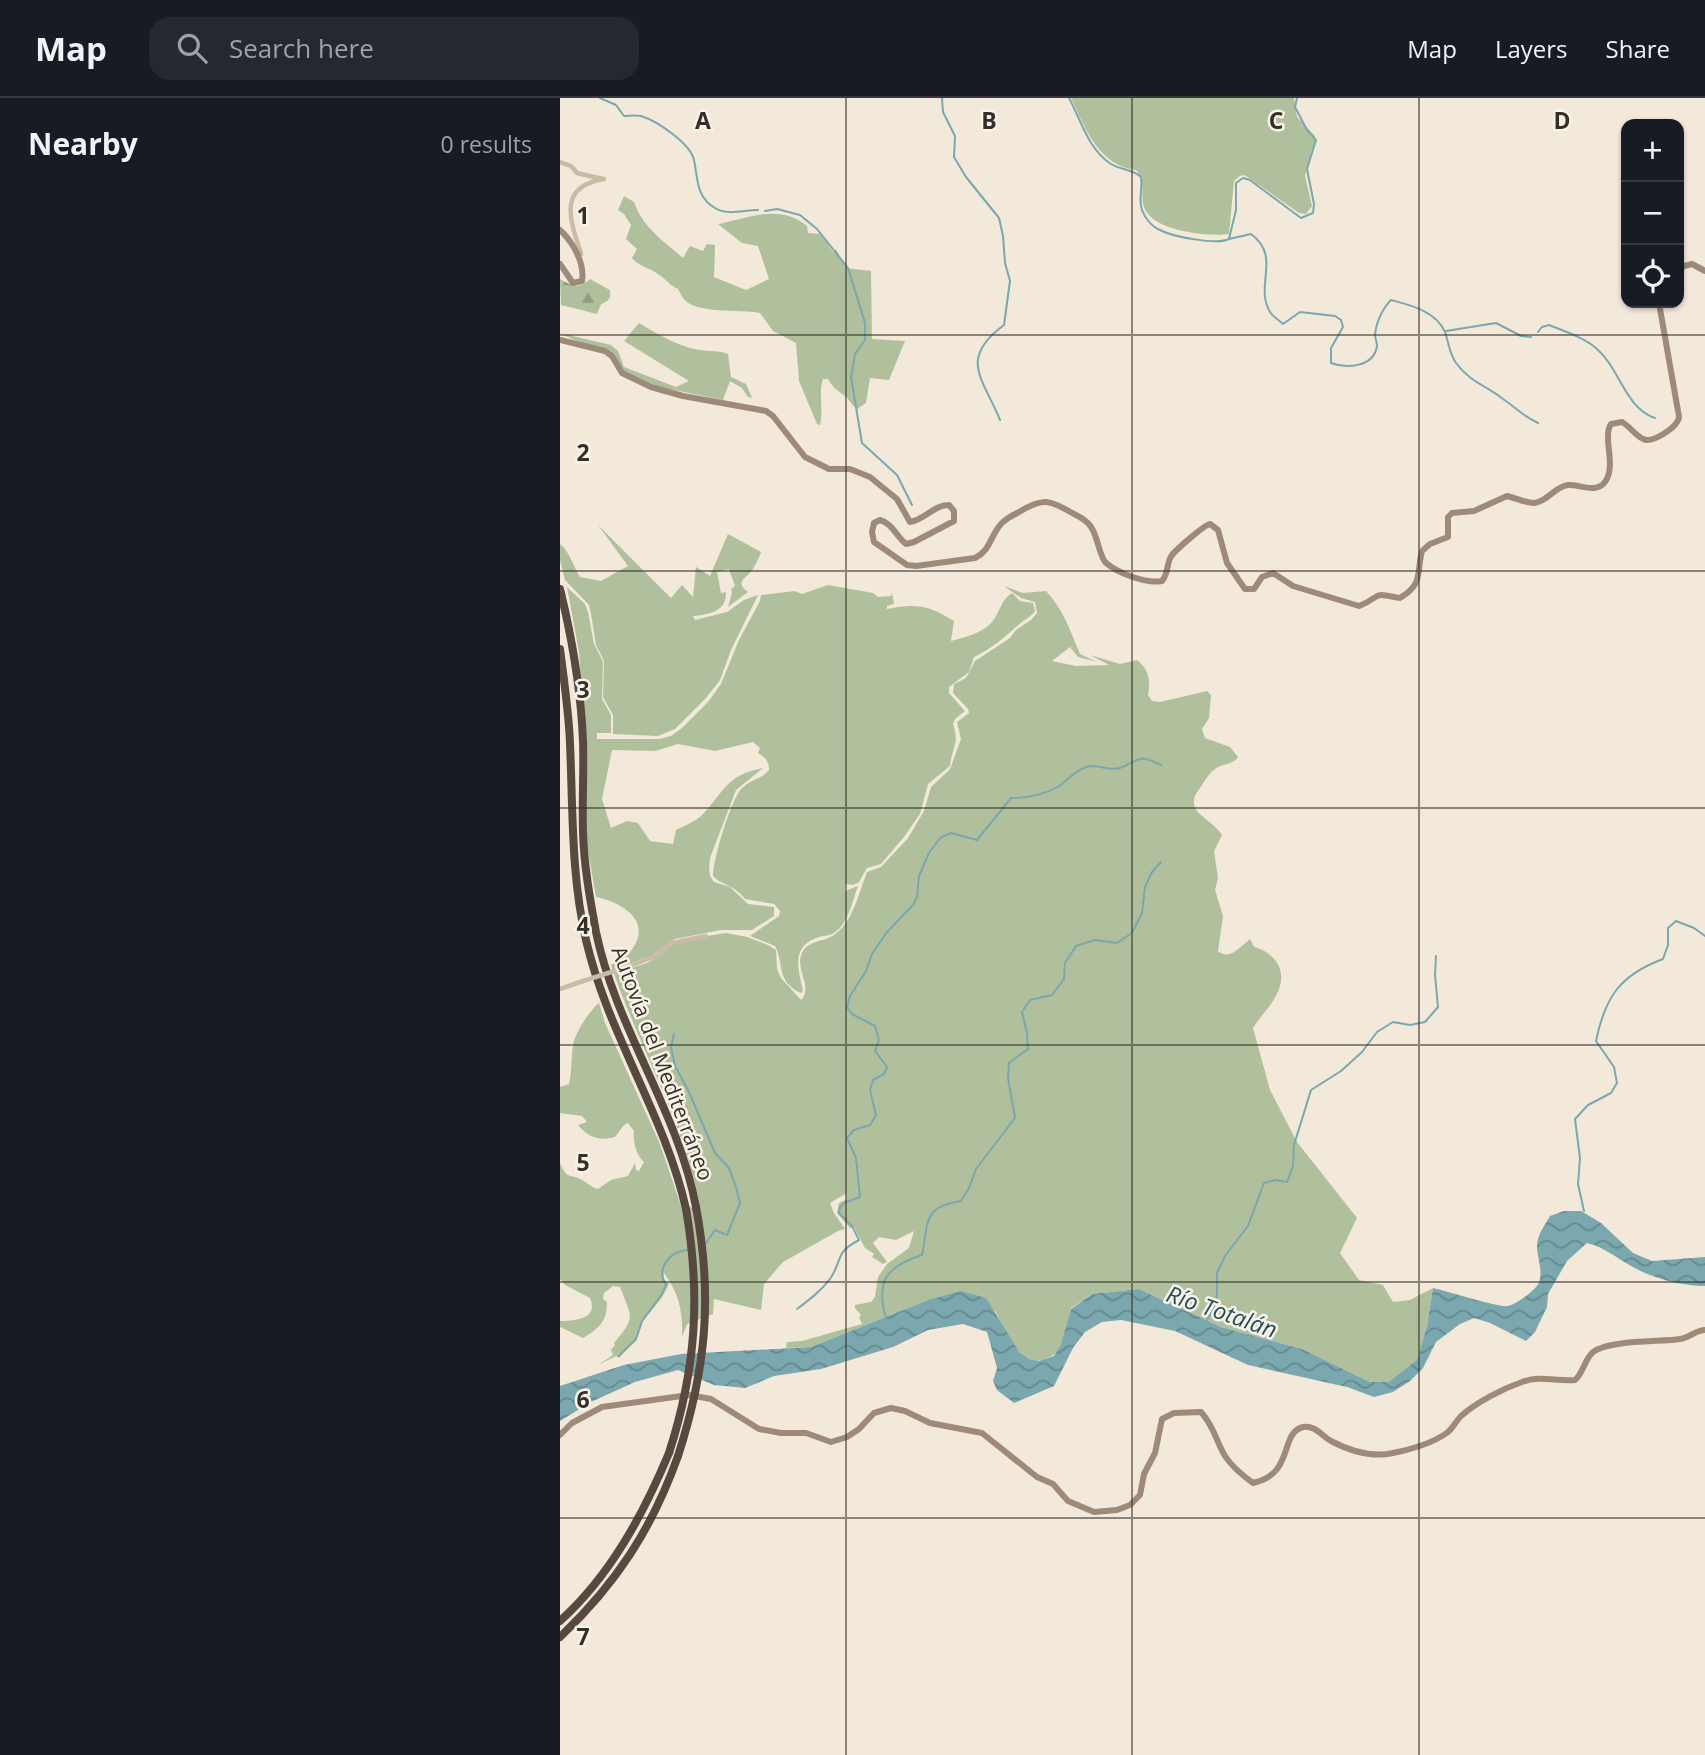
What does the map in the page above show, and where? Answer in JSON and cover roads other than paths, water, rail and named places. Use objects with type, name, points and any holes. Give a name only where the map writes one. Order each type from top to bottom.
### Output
[{"type":"highway","name":"Autovía del Mediterráneo","points":[[560,589],[568,621],[583,740],[584,844],[597,934],[622,1016],[679,1143],[690,1178],[703,1244],[705,1330],[692,1413],[665,1493],[629,1559],[607,1588],[560,1637]]},
{"type":"highway","name":"Autovía del Mediterráneo","points":[[560,649],[570,744],[575,874],[585,938],[613,1025],[668,1147],[686,1209],[695,1283],[695,1328],[690,1374],[682,1413],[669,1453],[647,1503],[616,1555],[560,1621]]},
{"type":"main road","points":[[560,230],[568,237],[577,256],[583,274],[582,281],[578,284],[572,283],[560,264]]},
{"type":"main road","points":[[1684,266],[1692,264],[1705,271]]},
{"type":"main road","points":[[560,340],[605,351],[612,356],[622,373],[651,387],[683,396],[766,411],[773,416],[805,457],[819,467],[850,469],[870,477],[897,499],[910,522],[918,520],[940,505],[949,505],[954,511],[954,521],[906,544],[886,521],[874,523],[874,542],[907,565],[975,558],[989,547],[1005,520],[1036,502],[1045,501],[1054,502],[1086,521],[1092,528],[1105,562],[1124,573],[1153,582],[1162,581],[1166,577],[1172,555],[1198,530],[1210,523],[1218,530],[1227,562],[1245,589],[1254,589],[1262,578],[1273,573],[1293,586],[1359,606],[1378,594],[1400,598],[1416,585],[1420,579],[1422,551],[1430,544],[1448,537],[1448,517],[1451,513],[1474,512],[1503,496],[1531,503],[1570,485],[1592,488],[1599,486],[1606,480],[1611,452],[1607,430],[1611,424],[1622,422],[1647,440],[1656,438],[1676,424],[1679,418],[1660,308]]},
{"type":"main road","points":[[563,1433],[581,1417],[602,1407],[690,1395],[711,1399],[759,1429],[780,1433],[806,1433],[824,1441],[838,1442],[859,1429],[874,1413],[891,1408],[905,1411],[930,1423],[982,1433],[1037,1477],[1053,1484],[1068,1501],[1084,1510],[1110,1511],[1130,1505],[1140,1495],[1144,1474],[1155,1453],[1162,1419],[1174,1413],[1201,1412],[1212,1424],[1226,1457],[1239,1473],[1253,1483],[1267,1480],[1278,1471],[1292,1435],[1302,1427],[1313,1428],[1329,1440],[1369,1455],[1394,1453],[1441,1437],[1472,1408],[1521,1382],[1544,1378],[1575,1380],[1593,1352],[1603,1347],[1656,1339],[1682,1339],[1705,1330]]},
{"type":"street","points":[[560,162],[577,173],[604,179],[578,187],[569,199],[568,212],[581,254],[577,256]]},
{"type":"street","points":[[560,989],[656,956],[672,943],[706,936]]},
{"type":"water","points":[[1564,1211],[1581,1211],[1601,1223],[1633,1253],[1652,1261],[1705,1257],[1705,1286],[1686,1285],[1657,1278],[1587,1243],[1567,1261],[1548,1294],[1547,1307],[1535,1332],[1526,1341],[1474,1318],[1460,1324],[1436,1342],[1423,1368],[1410,1381],[1393,1392],[1374,1397],[1347,1387],[1248,1365],[1175,1331],[1121,1320],[1102,1322],[1085,1332],[1073,1348],[1054,1386],[1014,1403],[997,1390],[993,1381],[997,1368],[987,1332],[963,1324],[928,1330],[893,1347],[821,1369],[774,1376],[745,1388],[714,1385],[678,1370],[635,1382],[591,1402],[560,1421],[560,1386],[624,1365],[681,1354],[811,1347],[928,1300],[961,1291],[986,1298],[1019,1352],[1029,1359],[1039,1361],[1054,1356],[1061,1345],[1071,1309],[1092,1294],[1139,1289],[1221,1327],[1302,1349],[1370,1382],[1389,1382],[1417,1360],[1427,1326],[1433,1288],[1503,1306],[1517,1302],[1531,1292],[1539,1281],[1537,1246],[1542,1230],[1550,1216]]},
{"type":"waterway","points":[[600,98],[616,105],[624,116],[648,119],[680,140],[691,153],[701,193],[709,204],[730,212],[758,210]]},
{"type":"waterway","points":[[942,98],[943,112],[955,136],[954,157],[966,177],[999,218],[1003,236],[1005,263],[1010,281],[1004,325],[990,337],[978,359],[978,370],[1000,420]]},
{"type":"waterway","points":[[1069,98],[1086,134],[1103,158],[1141,177],[1141,206],[1152,224],[1175,235],[1215,241],[1229,239],[1236,210],[1236,183],[1243,178],[1250,180],[1301,218],[1313,213],[1314,204],[1307,169],[1316,140],[1307,130],[1295,107],[1297,98]]},
{"type":"waterway","points":[[765,211],[777,209],[800,215],[817,229],[848,268],[865,323],[865,340],[855,354],[851,377],[862,443],[897,475],[912,505]]},
{"type":"waterway","points":[[1229,239],[1251,234],[1260,243],[1265,252],[1266,302],[1271,314],[1283,324],[1300,312],[1335,316],[1341,320],[1343,327],[1331,348],[1331,363],[1352,366],[1371,358],[1377,346],[1377,325],[1385,307],[1391,300],[1406,304],[1429,314],[1441,325],[1450,352],[1467,375],[1538,423]]},
{"type":"waterway","points":[[1446,331],[1496,323],[1521,336],[1531,337]]},
{"type":"waterway","points":[[1538,332],[1549,325],[1592,345],[1605,357],[1637,406],[1655,418]]},
{"type":"waterway","points":[[797,1309],[826,1283],[842,1253],[859,1240],[852,1226],[839,1213],[840,1207],[846,1202],[860,1197],[856,1158],[847,1138],[854,1130],[870,1125],[876,1115],[870,1090],[873,1080],[884,1074],[887,1067],[875,1051],[879,1040],[875,1026],[852,1014],[847,1007],[872,954],[887,932],[913,905],[917,897],[919,876],[929,853],[940,838],[951,833],[977,840],[1011,798],[1048,792],[1083,769],[1092,766],[1116,769],[1139,759],[1147,759],[1161,765]]},
{"type":"waterway","points":[[886,1318],[882,1294],[887,1277],[900,1264],[922,1255],[927,1226],[933,1213],[948,1204],[961,1201],[976,1169],[1015,1118],[1008,1078],[1009,1063],[1028,1049],[1022,1012],[1030,1000],[1052,995],[1064,979],[1065,963],[1076,946],[1095,940],[1117,943],[1132,933],[1142,913],[1145,887],[1152,872],[1161,862]]},
{"type":"waterway","points":[[1584,1211],[1578,1184],[1580,1158],[1575,1119],[1588,1105],[1611,1093],[1617,1083],[1614,1067],[1596,1041],[1604,1012],[1625,980],[1663,959],[1668,945],[1668,928],[1676,921],[1705,936]]},
{"type":"waterway","name":"Río Totalán","points":[[1207,1320],[1214,1308],[1217,1273],[1225,1256],[1248,1226],[1264,1183],[1275,1180],[1287,1182],[1293,1166],[1294,1145],[1311,1090],[1341,1071],[1362,1052],[1377,1032],[1393,1022],[1410,1025],[1425,1022],[1438,1007],[1436,956]]},
{"type":"waterway","points":[[674,1034],[671,1047],[675,1066],[715,1153],[729,1168],[740,1203],[727,1235],[715,1230],[706,1243]]},
{"type":"waterway","points":[[619,1356],[636,1339],[642,1321],[662,1294],[666,1285],[662,1272],[666,1261],[676,1253],[688,1250]]}]
